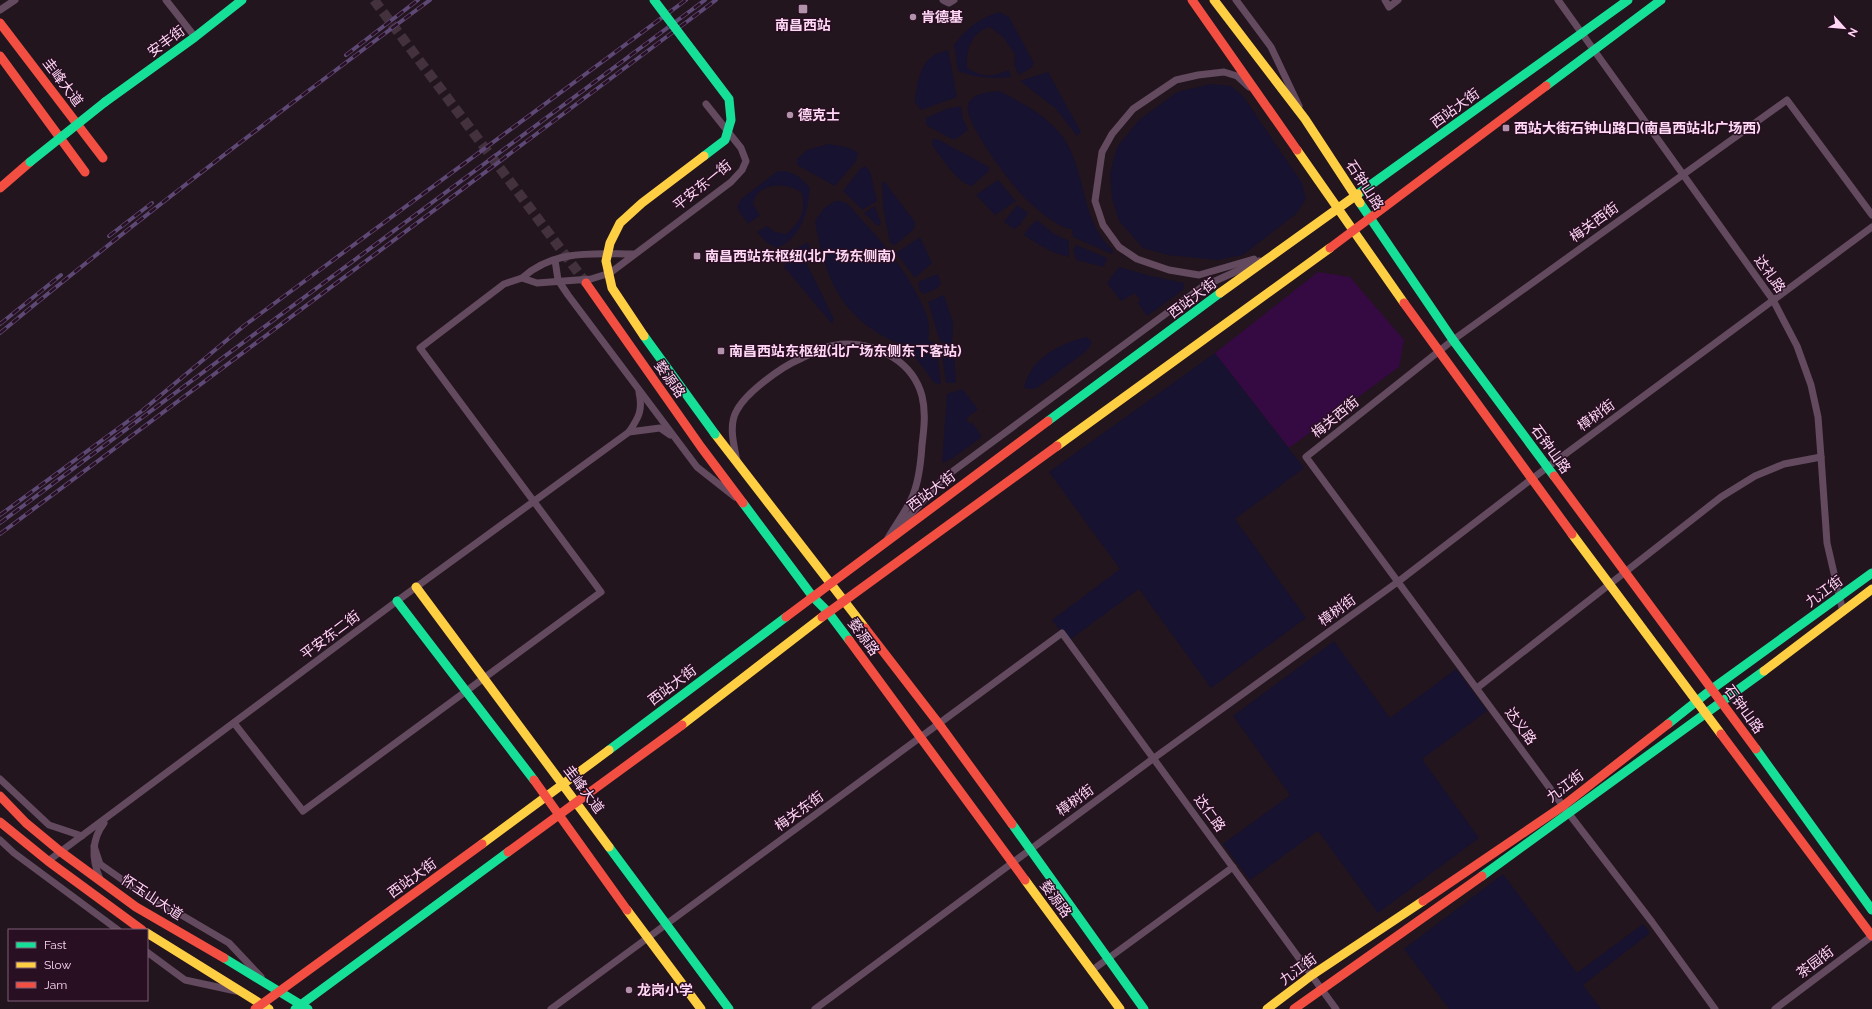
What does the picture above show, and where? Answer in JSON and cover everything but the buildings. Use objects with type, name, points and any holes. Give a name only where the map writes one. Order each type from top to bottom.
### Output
[{"type":"street","points":[[0,10],[15,0]]},
{"type":"street","points":[[166,0],[195,37]]},
{"type":"street","name":"安丰街","points":[[0,188],[105,102],[195,37],[242,0]]},
{"type":"street","name":"婺源路","points":[[654,0],[729,99],[732,110],[731,126],[725,140],[642,204],[620,223],[610,243],[606,262],[612,288],[626,310],[715,434],[939,724],[1031,849],[1144,1009]]},
{"type":"street","points":[[943,0],[949,3],[954,0]]},
{"type":"street","points":[[1192,0],[1338,208],[1352,231],[1439,351],[1533,478],[1609,585],[1872,936]]},
{"type":"street","name":"石钟山路","points":[[1214,0],[1305,119],[1370,219],[1453,340],[1723,703],[1872,910]]},
{"type":"street","points":[[1236,0],[1241,4],[1271,47],[1305,119]]},
{"type":"street","points":[[1385,0],[1389,7],[1398,0]]},
{"type":"street","name":"达礼路","points":[[1558,0],[1595,50],[1682,175],[1774,300],[1797,346],[1811,385],[1818,417],[1826,542],[1843,612]]},
{"type":"street","name":"西站大街","points":[[262,1007],[280,991],[547,798],[886,541],[1275,253],[1583,34],[1628,0]]},
{"type":"street","points":[[301,1008],[558,814],[706,707],[828,612],[844,602],[1370,219],[1661,0]]},
{"type":"street","name":"圭峰大道","points":[[0,23],[103,158]]},
{"type":"street","points":[[0,56],[85,172]]},
{"type":"street","points":[[1257,94],[1237,76],[1224,72],[1198,75],[1176,80],[1133,109],[1112,134],[1102,152],[1095,201],[1103,224],[1119,247],[1137,259],[1169,270],[1199,274],[1275,253]]},
{"type":"street","name":"梅关西街","points":[[1306,457],[1453,340],[1788,100],[1872,216]]},
{"type":"street","name":"平安东一街","points":[[522,278],[537,283],[558,280],[591,279],[610,273],[624,264],[633,254],[731,182],[742,170],[746,161],[741,148],[706,104]]},
{"type":"street","name":"樟树街","points":[[815,1009],[1154,758],[1399,581],[1533,478],[1872,228]]},
{"type":"street","points":[[886,541],[946,476],[1202,287],[1275,253]]},
{"type":"street","points":[[234,723],[302,811],[602,592],[420,348],[504,284],[522,278],[535,266],[568,255],[633,254]]},
{"type":"street","points":[[555,260],[558,280],[697,467],[741,502]]},
{"type":"street","name":"婺源路","points":[[586,283],[741,502],[813,597],[828,612],[1120,1009]]},
{"type":"street","points":[[737,461],[732,430],[736,410],[757,388],[787,364],[821,349],[844,344],[870,346],[891,355],[905,366],[914,378],[922,396],[924,420],[921,462],[913,495],[886,541]]},
{"type":"street","points":[[629,432],[637,420],[642,405],[639,389]]},
{"type":"street","points":[[629,432],[660,428],[677,440]]},
{"type":"street","name":"平安东二街","points":[[48,861],[397,601],[629,432]]},
{"type":"street","name":"达义路","points":[[1306,457],[1399,581],[1563,806],[1652,922],[1715,1009]]},
{"type":"street","points":[[1477,688],[1721,497],[1756,476],[1784,464],[1821,457]]},
{"type":"street","name":"九江街","points":[[1267,1009],[1312,975],[1563,806],[1696,702],[1872,573]]},
{"type":"street","name":"圭峰大道","points":[[416,587],[668,924],[729,1009]]},
{"type":"street","name":"九江街","points":[[1294,1009],[1570,815],[1723,703],[1872,590]]},
{"type":"street","points":[[397,601],[547,798],[647,938],[701,1009]]},
{"type":"street","name":"达仁路","points":[[1062,633],[1336,1009]]},
{"type":"street","name":"梅关东街","points":[[551,1009],[1062,633]]},
{"type":"street","points":[[0,779],[49,825],[82,836]]},
{"type":"street","name":"怀玉山大道","points":[[0,796],[26,823],[61,852],[136,906],[266,982],[301,1008]]},
{"type":"street","points":[[100,879],[94,865],[94,846],[97,832],[110,816]]},
{"type":"street","points":[[0,822],[48,861],[141,929]]},
{"type":"street","points":[[0,840],[14,853],[117,929]]},
{"type":"street","points":[[94,846],[100,864],[151,900],[173,910],[229,943],[266,982]]},
{"type":"street","points":[[1092,970],[1233,868]]},
{"type":"street","points":[[148,934],[244,993],[262,1007]]},
{"type":"street","name":"茶园街","points":[[1775,1009],[1872,936]]},
{"type":"street","points":[[148,953],[185,980],[244,993]]},
{"type":"shaded area","points":[[1000,12],[1009,17],[1034,63],[1031,68],[1019,75],[1014,65],[1015,55],[1004,38],[990,27],[984,29],[974,37],[969,48],[967,68],[983,75],[993,75],[1009,70],[1011,77],[984,77],[958,71],[954,45],[974,24],[986,17]]},
{"type":"shaded area","points":[[948,50],[957,97],[921,110],[915,103],[917,84],[921,71],[928,60],[933,56]]},
{"type":"shaded area","points":[[1048,72],[1081,132],[1077,136],[1056,109],[1020,81]]},
{"type":"shaded area","points":[[1211,84],[1231,86],[1243,96],[1302,183],[1306,199],[1296,214],[1243,255],[1217,260],[1168,255],[1143,248],[1119,221],[1112,198],[1110,173],[1117,147],[1139,120],[1177,92]]},
{"type":"shaded area","points":[[999,91],[1026,105],[1042,116],[1057,129],[1063,137],[1071,150],[1089,211],[1102,238],[1113,250],[1112,254],[1073,237],[1072,229],[1059,225],[1044,215],[1020,193],[997,164],[972,123],[968,112],[968,105],[973,98],[977,96]]},
{"type":"shaded area","points":[[961,106],[963,119],[968,130],[956,139],[952,139],[926,125],[926,118],[946,109]]},
{"type":"shaded area","points":[[932,139],[939,140],[989,167],[989,171],[972,186],[967,184],[955,175],[944,162],[932,145]]},
{"type":"shaded area","points":[[829,144],[850,148],[858,153],[856,161],[835,186],[797,165],[797,159],[807,150]]},
{"type":"shaded area","points":[[865,166],[870,171],[877,201],[862,210],[843,191],[860,169]]},
{"type":"shaded area","points":[[778,171],[796,175],[810,188],[802,224],[792,238],[777,248],[767,243],[757,232],[767,226],[775,232],[786,234],[791,230],[801,216],[803,210],[803,199],[801,192],[788,187],[780,186],[773,186],[760,191],[753,204],[760,215],[748,224],[737,208],[741,199]]},
{"type":"shaded area","points":[[998,180],[1016,201],[995,215],[976,195]]},
{"type":"shaded area","points":[[884,181],[915,222],[914,229],[895,245],[890,243],[883,207],[882,183]]},
{"type":"shaded area","points":[[835,201],[844,202],[852,209],[888,250],[913,287],[927,316],[929,329],[928,340],[936,343],[941,384],[934,383],[917,360],[905,348],[877,332],[860,320],[848,308],[839,295],[826,268],[815,221],[824,208]]},
{"type":"shaded area","points":[[1017,205],[1028,213],[1019,226],[1014,229],[1004,222]]},
{"type":"shaded area","points":[[875,206],[881,224],[878,226],[864,213]]},
{"type":"shaded area","points":[[1037,220],[1054,234],[1069,241],[1069,257],[1045,248],[1024,235],[1028,228]]},
{"type":"shaded area","points":[[920,237],[932,263],[915,278],[896,253]]},
{"type":"shaded area","points":[[808,242],[812,256],[806,262],[834,319],[832,324],[784,267],[797,248]]},
{"type":"shaded area","points":[[1076,245],[1107,258],[1104,267],[1076,260],[1073,250]]},
{"type":"shaded area","points":[[1119,267],[1184,283],[1183,290],[1147,316],[1138,303],[1140,300],[1135,293],[1121,301],[1107,283]]},
{"type":"shaded area","points":[[1318,272],[1350,277],[1404,340],[1399,367],[1289,448],[1215,353]]},
{"type":"shaded area","points":[[938,274],[941,284],[936,289],[924,294],[919,290],[918,283],[920,281]]},
{"type":"shaded area","points":[[944,295],[953,322],[952,347],[940,341],[928,302]]},
{"type":"shaded area","points":[[1086,337],[1092,341],[1090,347],[1084,353],[1037,388],[1024,388],[1027,377],[1032,368],[1047,354],[1056,348]]},
{"type":"shaded area","points":[[941,347],[954,353],[956,383],[946,383]]},
{"type":"shaded area","points":[[1215,353],[1304,468],[1235,519],[1306,618],[1211,688],[1139,589],[1068,641],[1052,620],[1120,569],[1049,472]]},
{"type":"shaded area","points":[[962,389],[978,409],[966,419],[970,424],[972,422],[982,437],[953,458],[942,463],[947,394]]},
{"type":"shaded area","points":[[1334,641],[1390,718],[1456,669],[1487,711],[1422,759],[1479,838],[1378,913],[1318,831],[1250,880],[1223,844],[1290,795],[1233,716]]},
{"type":"shaded area","points":[[1503,874],[1577,973],[1643,924],[1650,933],[1583,985],[1601,1009],[1449,1009],[1404,949]]},
{"type":"tunnel","points":[[374,0],[586,283]]},
{"type":"railway","points":[[346,55],[418,0]]},
{"type":"railway","points":[[0,333],[106,247],[213,164],[430,0]]},
{"type":"railway","points":[[143,410],[245,325],[686,0]]},
{"type":"railway","points":[[0,523],[705,0]]},
{"type":"railway","points":[[0,534],[716,0]]},
{"type":"railway","points":[[109,236],[152,203]]},
{"type":"railway","points":[[0,324],[61,275]]},
{"type":"railway","points":[[0,515],[146,408]]},
{"type":"traffic: fast","points":[[105,102],[195,37],[242,0]]},
{"type":"traffic: fast","points":[[654,0],[729,99],[731,120],[725,140],[704,156]]},
{"type":"traffic: fast","points":[[1358,194],[1628,0]]},
{"type":"traffic: fast","points":[[1546,86],[1661,0]]},
{"type":"traffic: fast","points":[[30,162],[105,102]]},
{"type":"traffic: fast","points":[[1360,203],[1453,340],[1554,476]]},
{"type":"traffic: fast","points":[[1048,421],[1220,293]]},
{"type":"traffic: fast","points":[[644,336],[715,434]]},
{"type":"traffic: fast","points":[[743,503],[813,597],[828,612],[849,640]]},
{"type":"traffic: fast","points":[[1668,724],[1712,689],[1872,573]]},
{"type":"traffic: fast","points":[[397,601],[534,780]]},
{"type":"traffic: fast","points":[[609,750],[786,617]]},
{"type":"traffic: fast","points":[[1482,876],[1764,671]]},
{"type":"traffic: fast","points":[[1756,749],[1872,910]]},
{"type":"traffic: fast","points":[[1012,824],[1144,1009]]},
{"type":"traffic: fast","points":[[609,847],[729,1009]]},
{"type":"traffic: fast","points":[[295,1009],[508,852]]},
{"type":"traffic: fast","points":[[224,958],[308,1009]]},
{"type":"traffic: slow","points":[[1214,0],[1305,119],[1360,203]]},
{"type":"traffic: slow","points":[[1297,150],[1404,303]]},
{"type":"traffic: slow","points":[[644,336],[612,288],[606,261],[610,243],[620,223],[642,203],[704,156]]},
{"type":"traffic: slow","points":[[1220,293],[1358,194]]},
{"type":"traffic: slow","points":[[1057,446],[1330,248]]},
{"type":"traffic: slow","points":[[715,434],[865,628]]},
{"type":"traffic: slow","points":[[1572,534],[1721,734]]},
{"type":"traffic: slow","points":[[416,587],[609,847]]},
{"type":"traffic: slow","points":[[1764,671],[1872,589]]},
{"type":"traffic: slow","points":[[682,725],[822,617]]},
{"type":"traffic: slow","points":[[482,844],[609,750]]},
{"type":"traffic: slow","points":[[1025,880],[1120,1009]]},
{"type":"traffic: slow","points":[[1267,1009],[1312,975],[1423,901]]},
{"type":"traffic: slow","points":[[627,910],[701,1009]]},
{"type":"traffic: slow","points":[[148,934],[269,1009]]},
{"type":"traffic: jam","points":[[1192,0],[1297,150]]},
{"type":"traffic: jam","points":[[0,23],[103,158]]},
{"type":"traffic: jam","points":[[0,56],[85,172]]},
{"type":"traffic: jam","points":[[1330,248],[1546,86]]},
{"type":"traffic: jam","points":[[0,188],[30,162]]},
{"type":"traffic: jam","points":[[586,283],[701,447],[743,503]]},
{"type":"traffic: jam","points":[[1404,303],[1572,534]]},
{"type":"traffic: jam","points":[[786,617],[1048,421]]},
{"type":"traffic: jam","points":[[822,617],[1057,446]]},
{"type":"traffic: jam","points":[[1554,476],[1756,749]]},
{"type":"traffic: jam","points":[[865,628],[939,724],[1012,824]]},
{"type":"traffic: jam","points":[[849,640],[1025,880]]},
{"type":"traffic: jam","points":[[1423,901],[1563,806],[1668,724]]},
{"type":"traffic: jam","points":[[508,852],[682,725]]},
{"type":"traffic: jam","points":[[1721,734],[1872,936]]},
{"type":"traffic: jam","points":[[534,780],[627,910]]},
{"type":"traffic: jam","points":[[0,796],[26,823],[61,852],[136,907],[224,958]]},
{"type":"traffic: jam","points":[[0,822],[48,861],[141,929]]},
{"type":"traffic: jam","points":[[255,1009],[482,844]]},
{"type":"traffic: jam","points":[[1294,1009],[1482,876]]},
{"type":"place","name":"南昌西站","points":[[803,9]]},
{"type":"place","name":"肯德基","points":[[913,17]]},
{"type":"place","name":"德克士","points":[[790,115]]},
{"type":"place","name":"西站大街石钟山路口(南昌西站北广场西)","points":[[1506,128]]},
{"type":"place","name":"南昌西站东枢纽(北广场东侧南)","points":[[697,256]]},
{"type":"place","name":"南昌西站东枢纽(北广场东侧东下客站)","points":[[721,351]]},
{"type":"place","name":"龙岗小学","points":[[629,990]]}]
